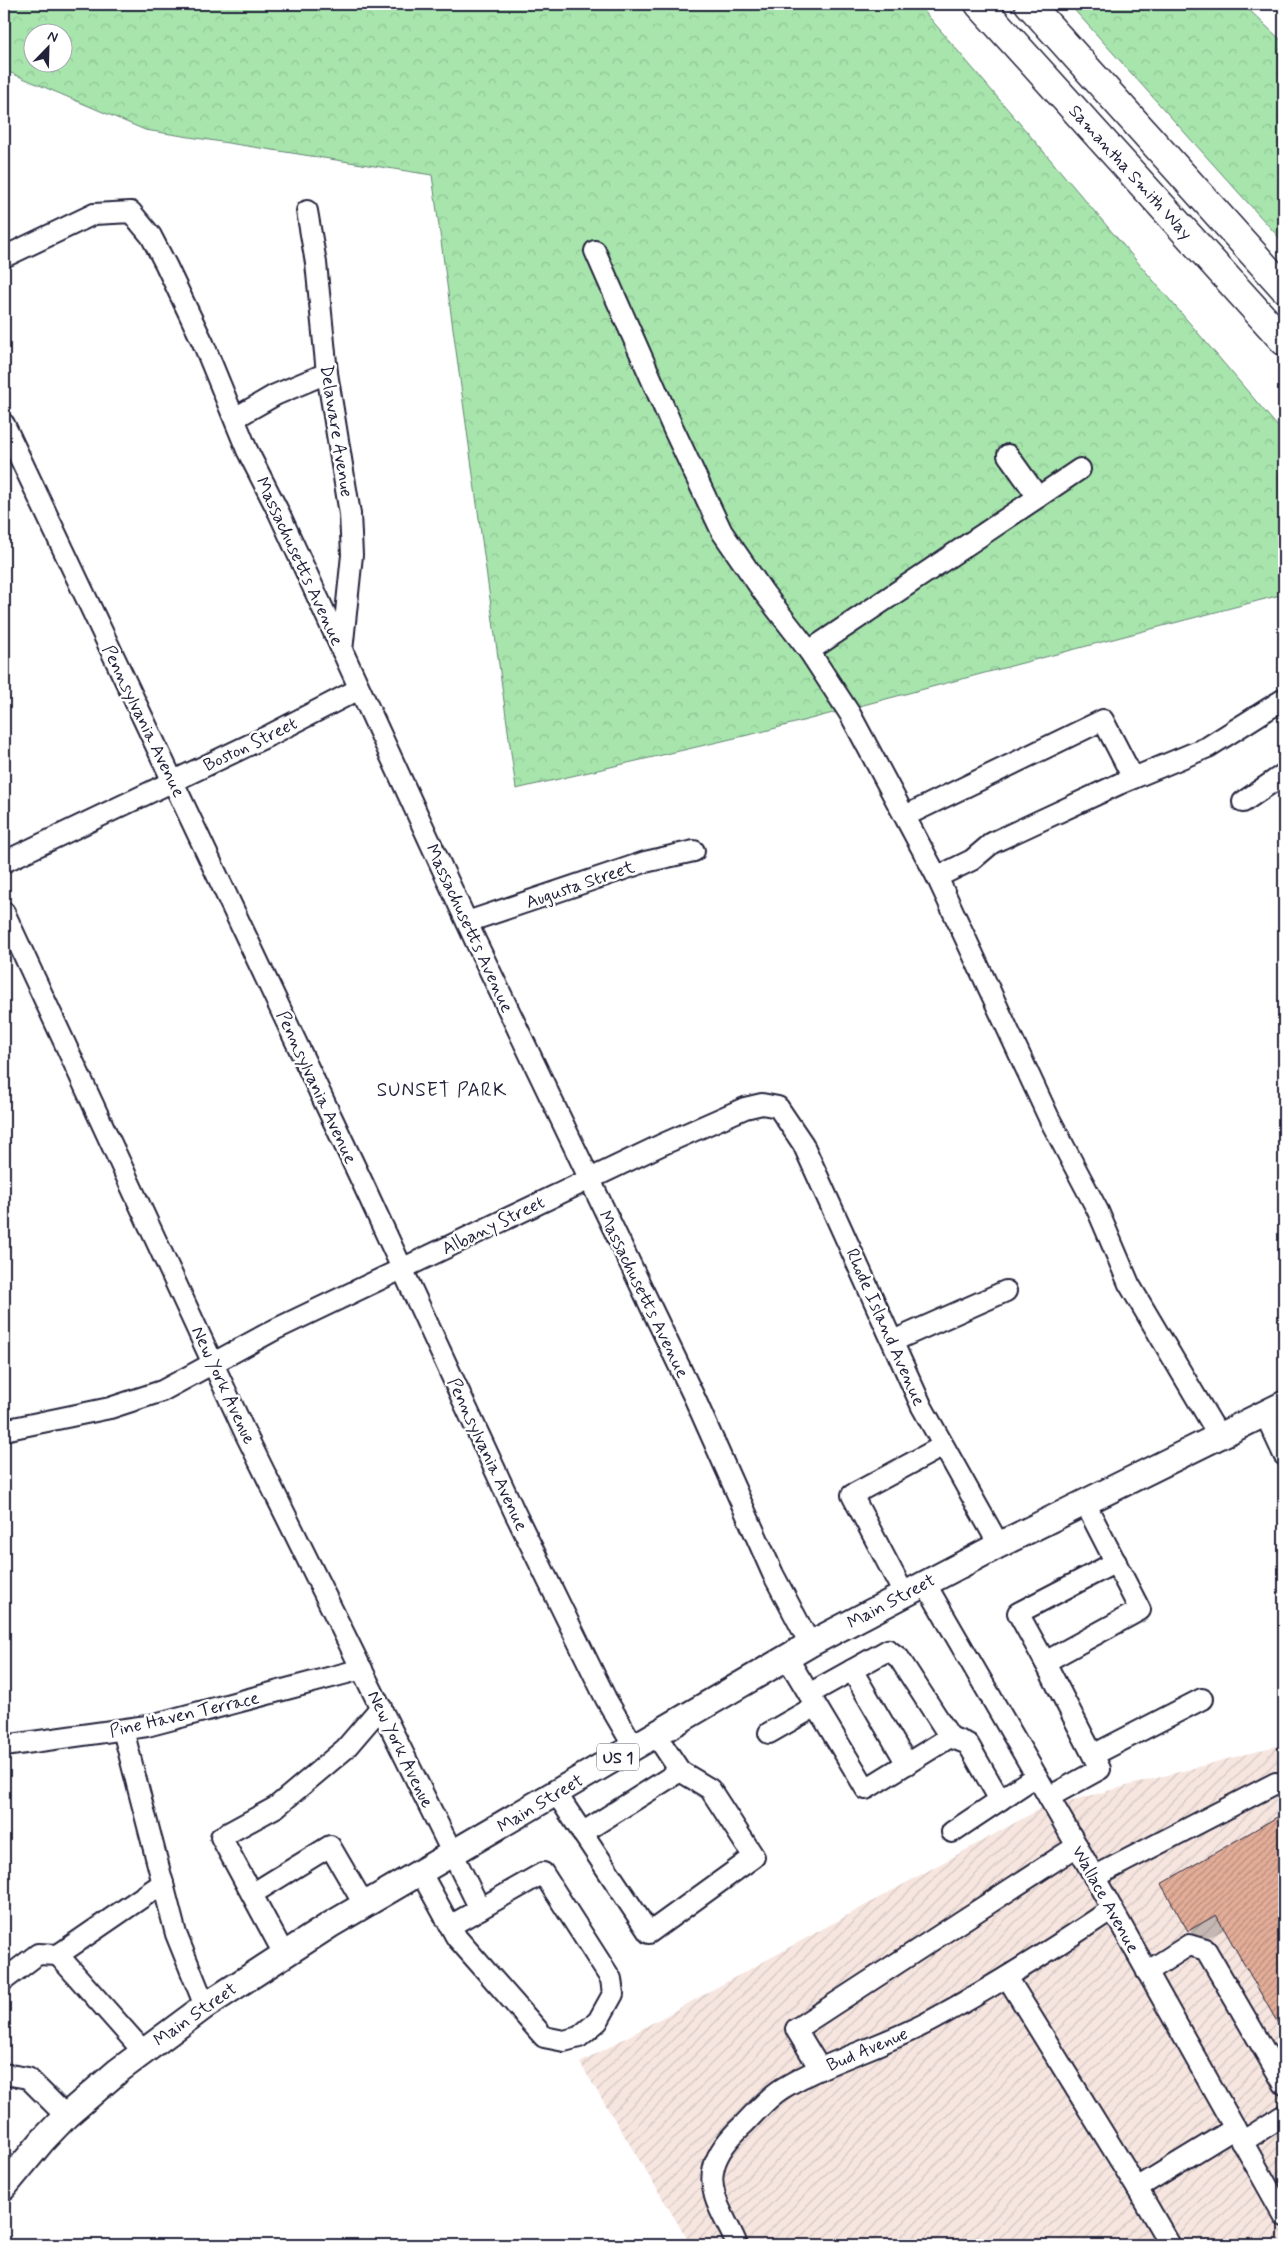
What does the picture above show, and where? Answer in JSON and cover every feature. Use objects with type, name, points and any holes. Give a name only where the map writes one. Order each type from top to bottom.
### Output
[{"type":"highway","name":"Samantha Smith Way","points":[[978,4],[1284,341]]},
{"type":"highway","name":"Samantha Smith Way","points":[[1029,4],[1284,288]]},
{"type":"main road","name":"Main Street","points":[[6,2178],[66,2116],[143,2051],[205,2006],[284,1954],[634,1747],[788,1659],[810,1644],[998,1545],[1275,1409]]},
{"type":"street","name":"Delaware Avenue","points":[[308,211],[316,263],[327,373],[350,514],[352,555],[342,651]]},
{"type":"street","name":"Massachusetts Avenue","points":[[4,257],[94,214],[131,212],[151,236],[204,345],[247,450],[279,513],[467,922],[695,1399],[773,1574],[810,1644]]},
{"type":"street","points":[[595,251],[673,428],[722,532],[764,593],[809,651],[850,714],[937,877],[1049,1118],[1098,1211],[1129,1284],[1219,1436]]},
{"type":"street","points":[[235,418],[275,395],[327,373]]},
{"type":"street","name":"Pennsylvania Avenue","points":[[4,424],[140,716],[174,782],[210,863],[364,1186],[515,1513],[606,1699],[634,1747]]},
{"type":"street","points":[[1008,455],[1038,497]]},
{"type":"street","points":[[809,651],[1080,468]]},
{"type":"street","name":"Boston Street","points":[[4,862],[174,782],[321,710],[359,689]]},
{"type":"street","points":[[937,877],[972,860],[992,843],[1133,778],[1208,747],[1284,699]]},
{"type":"street","points":[[905,816],[1103,720],[1133,778]]},
{"type":"street","points":[[1243,802],[1284,774]]},
{"type":"street","name":"Augusta Street","points":[[467,922],[645,862],[694,851]]},
{"type":"street","name":"New York Avenue","points":[[4,912],[247,1437],[480,1909]]},
{"type":"street","name":"Albany Street","points":[[4,1430],[110,1408],[162,1391],[276,1328],[589,1179],[745,1108],[762,1104],[778,1107]]},
{"type":"street","name":"Rhode Island Avenue","points":[[778,1107],[803,1144],[819,1177],[922,1407],[998,1545]]},
{"type":"street","points":[[893,1341],[1006,1292]]},
{"type":"street","points":[[1275,1409],[1284,1455]]},
{"type":"street","name":"Wallace Avenue","points":[[944,1446],[852,1495],[915,1588],[1049,1797],[1284,2216]]},
{"type":"street","points":[[1045,1662],[1140,1610],[1086,1503]]},
{"type":"street","points":[[1049,1797],[1100,1769],[1094,1754],[1018,1613],[1116,1562]]},
{"type":"street","points":[[769,1733],[852,1670],[888,1650],[900,1658],[950,1736],[968,1744],[1000,1800]]},
{"type":"street","points":[[788,1659],[866,1789],[950,1736]]},
{"type":"street","name":"Pine Haven Terrace","points":[[4,1746],[156,1724],[362,1669]]},
{"type":"street","points":[[852,1670],[907,1764]]},
{"type":"street","points":[[1094,1754],[1202,1699]]},
{"type":"street","points":[[284,1954],[221,1838],[276,1807],[345,1750],[381,1707]]},
{"type":"street","points":[[123,1730],[176,1934],[205,2006]]},
{"type":"street","points":[[556,1794],[649,1933],[754,1858],[710,1790],[680,1771],[656,1735]]},
{"type":"street","points":[[582,1833],[680,1771]]},
{"type":"street","points":[[952,1832],[1036,1776]]},
{"type":"street","points":[[1094,1877],[1276,1783]]},
{"type":"street","points":[[252,1894],[330,1846],[365,1906]]},
{"type":"street","points":[[820,2069],[796,2029],[1077,1846]]},
{"type":"street","points":[[420,1873],[452,1930],[544,2036],[564,2041],[579,2037],[598,2021],[612,1994],[611,1979],[544,1873],[480,1909],[452,1930]]},
{"type":"street","points":[[4,1980],[38,1954],[58,1955],[163,1883]]},
{"type":"street","name":"Bud Avenue","points":[[737,2245],[712,2189],[714,2167],[723,2148],[766,2102],[781,2089],[820,2069],[899,2036],[934,2019],[1007,1976],[1112,1909]]},
{"type":"street","points":[[1147,1972],[1189,1945],[1206,1950],[1284,2084]]},
{"type":"street","points":[[58,1955],[143,2051]]},
{"type":"street","points":[[1007,1976],[1170,2245]]},
{"type":"street","points":[[4,2074],[28,2078],[66,2116]]},
{"type":"street","points":[[1137,2188],[1238,2135],[1284,2115]]},
{"type":"shaded area","points":[[1284,1744],[1284,2245],[691,2245],[580,2063],[1040,1809]]},
{"type":"green space","points":[[4,4],[918,4],[1284,434],[1284,594],[761,732],[516,789],[432,175],[145,130],[4,70]]},
{"type":"green space","points":[[1069,4],[1243,4],[1284,43],[1284,243]]},
{"type":"building","points":[[1284,1813],[1284,2034],[1216,1915],[1188,1931],[1161,1884]]},
{"type":"district","name":"SUNSET PARK","points":[[442,1089]]}]
